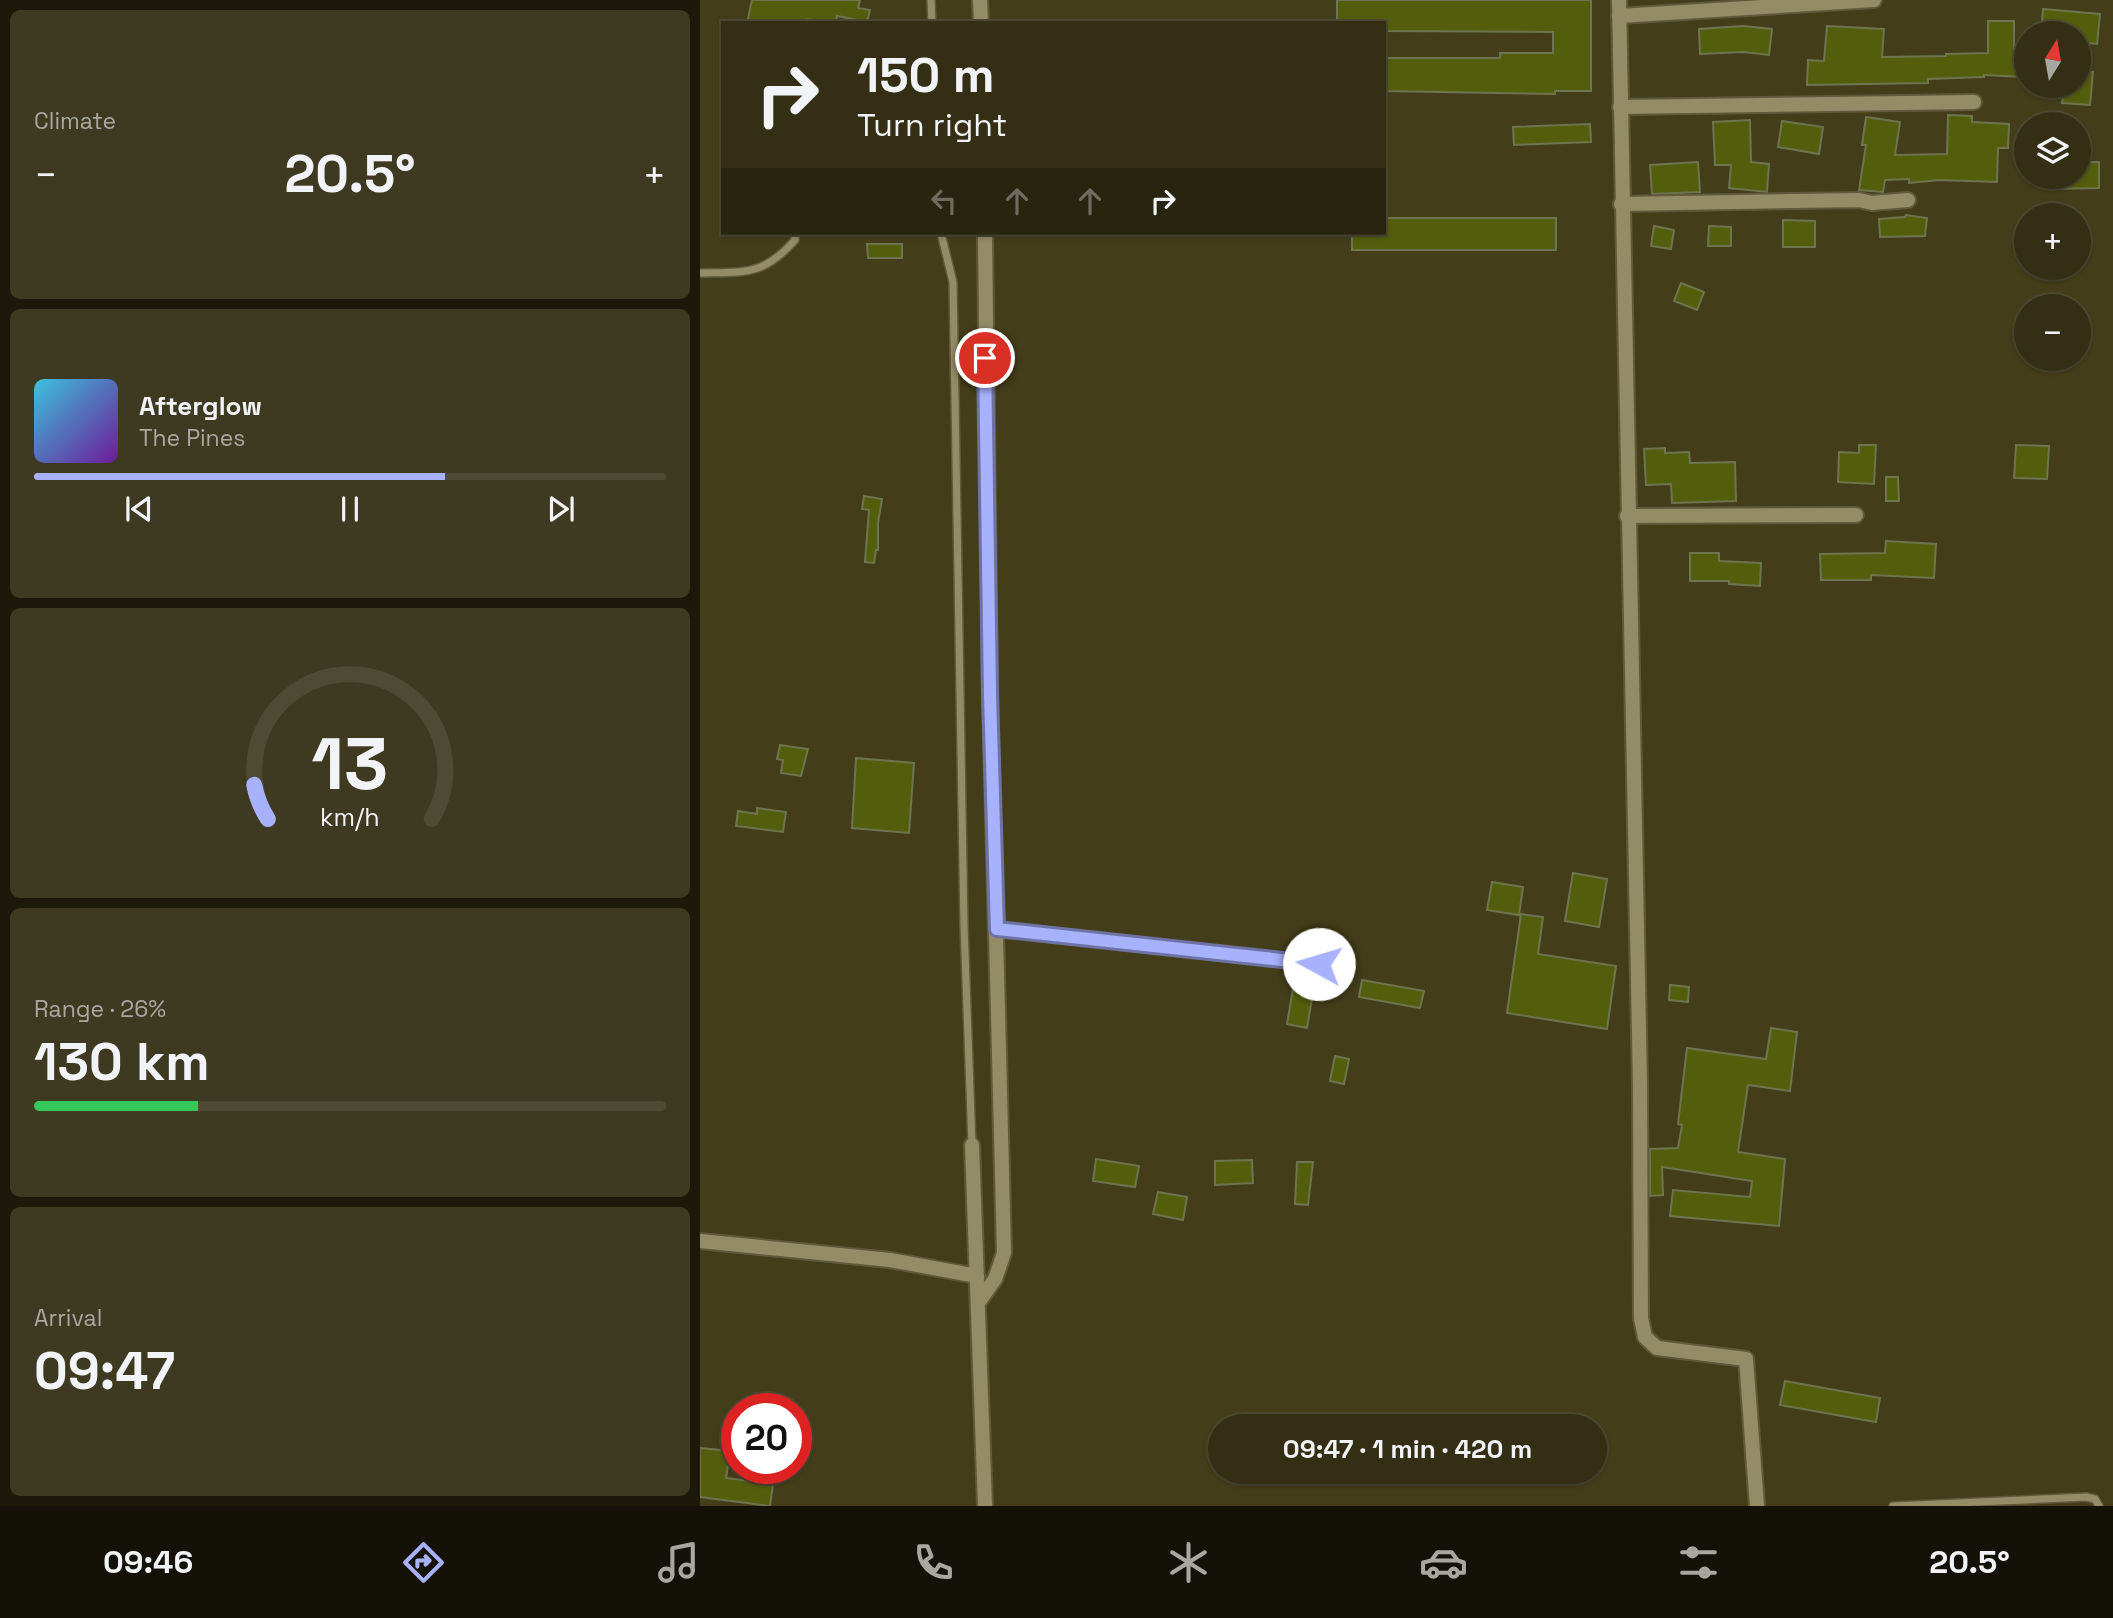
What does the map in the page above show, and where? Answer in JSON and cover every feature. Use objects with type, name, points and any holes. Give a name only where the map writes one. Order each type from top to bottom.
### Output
[{"type":"street","points":[[981,0],[981,21]]},
{"type":"street","points":[[1619,0],[1640,1085],[1641,1318],[1645,1337],[1657,1349],[1746,1359],[1757,1506]]},
{"type":"street","points":[[1619,16],[1874,0]]},
{"type":"street","points":[[1620,107],[1974,102]]},
{"type":"street","points":[[1621,204],[1859,200],[1872,203],[1908,200]]},
{"type":"street","points":[[978,1303],[995,1279],[1004,1253],[990,694],[985,235]]},
{"type":"street","points":[[1627,516],[1856,515]]},
{"type":"street","points":[[972,1145],[985,1506]]},
{"type":"street","points":[[700,1241],[890,1259],[977,1276]]},
{"type":"lane","points":[[931,0],[932,21]]},
{"type":"lane","points":[[700,273],[749,272],[779,258],[795,240],[795,235]]},
{"type":"lane","points":[[941,235],[953,282],[964,913],[972,1145]]},
{"type":"lane","points":[[997,929],[1319,964]]},
{"type":"lane","points":[[1893,1506],[2086,1497],[2095,1499],[2099,1506]]},
{"type":"building","points":[[752,0],[860,0],[858,8],[870,10],[867,21],[837,16],[836,21],[747,21]]},
{"type":"building","points":[[1337,0],[1591,0],[1591,91],[1555,91],[1555,94],[1386,91],[1386,58],[1500,58],[1500,53],[1553,53],[1553,32],[1386,31],[1386,21],[1337,21]]},
{"type":"building","points":[[2043,9],[2100,14],[2097,44],[2091,43],[2091,21],[2042,21]]},
{"type":"building","points":[[1988,21],[2014,21],[2014,77],[1984,75],[1928,79],[1928,83],[1807,85],[1808,60],[1824,61],[1827,26],[1884,29],[1882,57],[1988,53]]},
{"type":"building","points":[[1743,26],[1772,29],[1769,55],[1743,52],[1700,54],[1699,29]]},
{"type":"building","points":[[2063,98],[2091,98],[2090,105],[2062,103]]},
{"type":"building","points":[[1948,115],[1972,116],[1972,122],[2009,124],[2008,148],[1998,148],[1997,182],[1940,180],[1909,183],[1909,179],[1885,180],[1883,192],[1859,190],[1866,145],[1862,145],[1866,117],[1900,122],[1895,155],[1947,154]]},
{"type":"building","points":[[1750,120],[1751,162],[1769,164],[1767,192],[1729,188],[1731,165],[1715,165],[1713,122]]},
{"type":"building","points":[[1782,121],[1823,127],[1819,154],[1778,147]]},
{"type":"building","points":[[1590,124],[1591,142],[1514,145],[1513,127]]},
{"type":"building","points":[[1698,162],[1700,192],[1652,194],[1650,165]]},
{"type":"building","points":[[2091,162],[2099,162],[2099,188],[2091,188]]},
{"type":"building","points":[[1906,215],[1927,218],[1925,236],[1880,237],[1879,219]]},
{"type":"building","points":[[1386,218],[1556,218],[1556,250],[1352,250],[1352,235],[1386,235]]},
{"type":"building","points":[[1783,220],[1815,221],[1815,247],[1783,247]]},
{"type":"building","points":[[1654,226],[1674,230],[1671,249],[1651,246]]},
{"type":"building","points":[[1709,226],[1731,227],[1731,246],[1708,246]]},
{"type":"building","points":[[867,244],[902,244],[902,258],[868,258]]},
{"type":"building","points":[[1681,283],[1704,292],[1697,310],[1674,301]]},
{"type":"building","points":[[1859,445],[1876,445],[1874,484],[1838,482],[1839,452],[1859,453]]},
{"type":"building","points":[[2016,445],[2049,446],[2047,479],[2014,478]]},
{"type":"building","points":[[1665,448],[1665,453],[1689,452],[1690,463],[1735,462],[1736,501],[1672,503],[1671,484],[1646,485],[1644,449]]},
{"type":"building","points":[[1886,477],[1898,477],[1899,501],[1886,501]]},
{"type":"building","points":[[864,496],[882,499],[878,523],[878,550],[874,563],[865,562],[869,510],[862,509]]},
{"type":"building","points":[[1886,541],[1936,544],[1934,578],[1871,575],[1871,580],[1821,580],[1820,554],[1885,553]]},
{"type":"building","points":[[1690,553],[1719,553],[1719,561],[1761,563],[1760,586],[1729,584],[1729,581],[1690,581]]},
{"type":"building","points":[[780,745],[808,749],[801,776],[781,773],[783,760],[777,759]]},
{"type":"building","points":[[856,758],[914,763],[909,833],[852,828]]},
{"type":"building","points":[[757,808],[786,812],[783,832],[736,826],[738,811],[757,814]]},
{"type":"building","points":[[1573,873],[1607,879],[1599,927],[1565,921]]},
{"type":"building","points":[[1492,882],[1523,887],[1519,915],[1487,910]]},
{"type":"building","points":[[1521,914],[1543,917],[1538,954],[1616,966],[1607,1029],[1507,1013]]},
{"type":"building","points":[[1295,977],[1315,981],[1307,1028],[1287,1024]]},
{"type":"building","points":[[1362,980],[1424,991],[1420,1008],[1359,997]]},
{"type":"building","points":[[1670,985],[1689,987],[1688,1002],[1669,1000]]},
{"type":"building","points":[[1771,1028],[1797,1032],[1790,1091],[1748,1085],[1738,1152],[1785,1159],[1779,1226],[1670,1216],[1673,1190],[1750,1197],[1752,1181],[1662,1167],[1663,1195],[1650,1196],[1650,1149],[1678,1148],[1682,1125],[1678,1124],[1687,1048],[1766,1059]]},
{"type":"building","points":[[1335,1056],[1349,1059],[1344,1084],[1330,1081]]},
{"type":"building","points":[[1096,1159],[1139,1166],[1135,1187],[1093,1181]]},
{"type":"building","points":[[1252,1160],[1253,1183],[1215,1185],[1215,1161]]},
{"type":"building","points":[[1297,1162],[1313,1162],[1308,1205],[1295,1204]]},
{"type":"building","points":[[1158,1192],[1187,1197],[1183,1220],[1153,1214]]},
{"type":"building","points":[[1785,1381],[1880,1398],[1876,1422],[1780,1405]]},
{"type":"building","points":[[700,1448],[721,1450],[721,1484],[773,1484],[770,1506],[700,1497]]},
{"type":"route","points":[[985,358],[997,929],[1319,964]]}]
